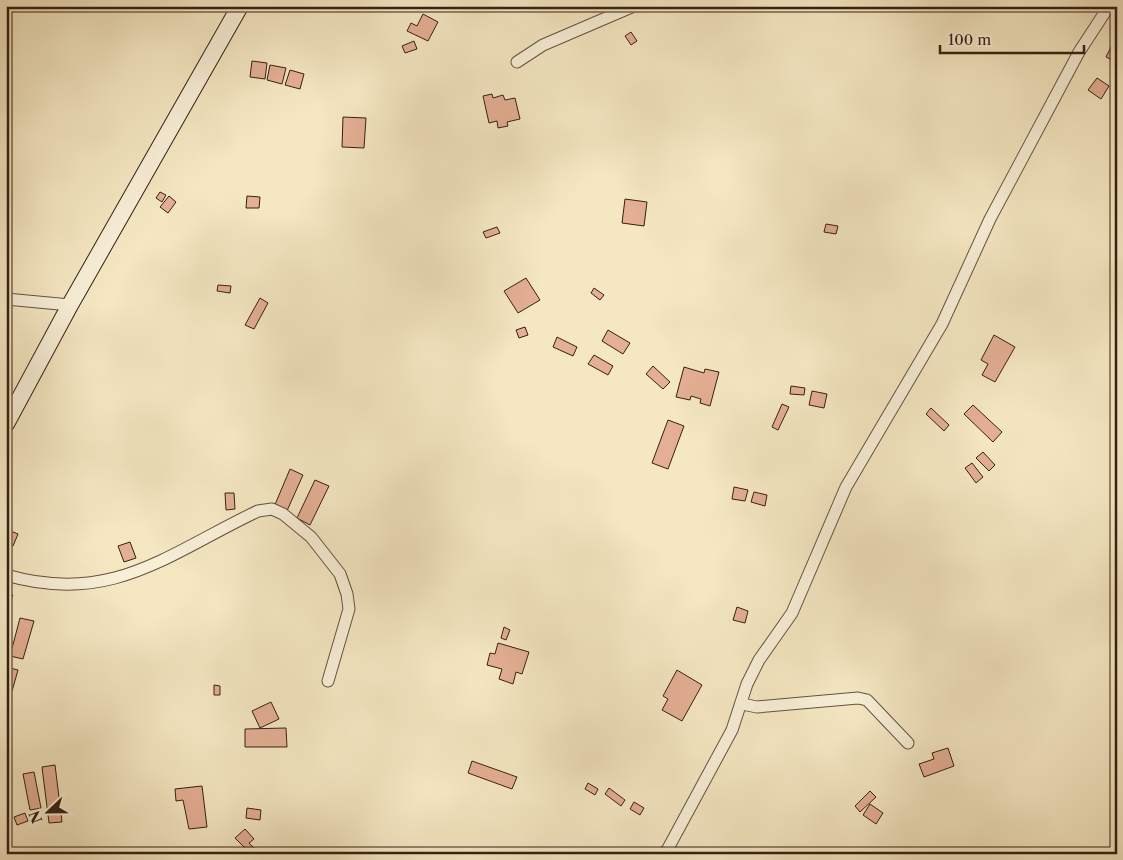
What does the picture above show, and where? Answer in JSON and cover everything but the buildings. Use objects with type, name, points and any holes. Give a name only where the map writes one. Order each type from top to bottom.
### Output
[{"type":"street","points":[[6,424],[70,305],[240,6]]},
{"type":"street","points":[[516,62],[543,45],[634,6]]},
{"type":"street","points":[[665,854],[706,780],[742,704],[746,684],[759,660],[792,612],[846,487],[942,324],[990,219],[1079,52],[1109,6]]},
{"type":"street","points":[[6,299],[70,305]]},
{"type":"street","points":[[6,575],[30,582],[76,584],[111,580],[150,567],[258,511],[272,509],[283,514],[311,537],[340,574],[347,594],[349,609],[328,680]]},
{"type":"street","points":[[742,704],[757,707],[839,700],[867,700],[908,743]]}]
